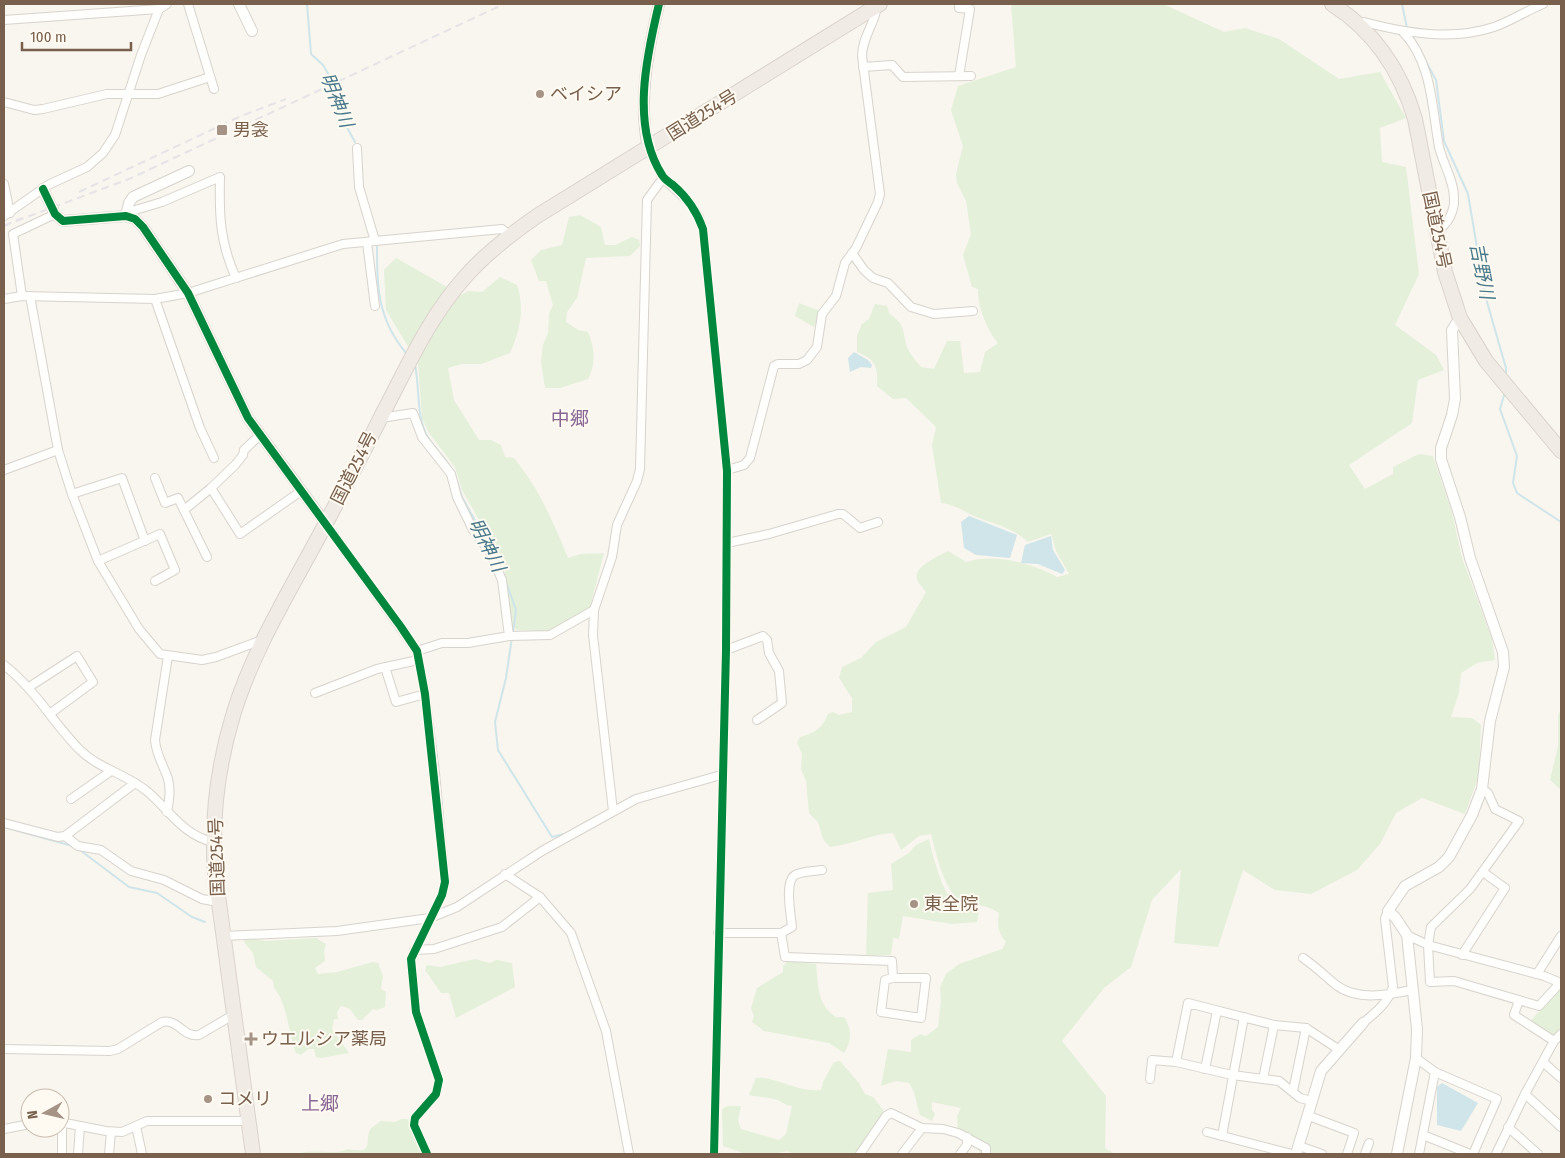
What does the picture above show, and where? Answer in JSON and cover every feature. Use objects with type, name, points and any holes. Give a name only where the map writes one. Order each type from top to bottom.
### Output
[{"type":"highway","name":"国道254号","points":[[1332,4],[1359,25],[1387,57],[1407,96],[1414,119],[1445,272],[1460,318],[1486,361],[1561,451]]},
{"type":"highway","name":"国道254号","points":[[253,1154],[218,902],[213,842],[219,775],[226,740],[244,686],[264,640],[381,418],[414,350],[464,277],[509,236],[537,216],[878,5]]},
{"type":"street","points":[[4,20],[160,9],[167,4]]},
{"type":"street","points":[[188,4],[214,89]]},
{"type":"street","points":[[239,4],[252,31]]},
{"type":"street","points":[[659,4],[647,57],[644,126],[648,148],[664,178],[690,203],[699,217],[703,229],[727,470],[726,650],[721,775],[714,1154]]},
{"type":"street","points":[[959,76],[970,9],[959,8],[960,4]]},
{"type":"street","points":[[1359,25],[1364,22],[1408,32],[1457,34],[1493,27],[1543,4]]},
{"type":"street","points":[[727,470],[744,465],[750,458],[774,366],[778,364],[799,364],[807,360],[817,347],[822,314],[836,296],[845,263],[866,228],[880,194],[862,67],[862,45],[874,21],[878,5]]},
{"type":"street","points":[[4,184],[7,214],[44,189],[87,167],[103,153],[115,134],[160,9]]},
{"type":"street","points":[[1408,32],[1430,83],[1440,148],[1454,198],[1453,208],[1445,226],[1437,230]]},
{"type":"street","points":[[862,67],[892,65],[900,75],[912,78],[971,76]]},
{"type":"street","points":[[4,102],[34,110],[58,107],[86,97],[107,94],[158,94],[210,77]]},
{"type":"street","points":[[357,148],[359,186],[371,242],[375,306]]},
{"type":"street","points":[[126,216],[129,203],[133,197],[188,171]]},
{"type":"street","points":[[126,216],[132,211],[162,202],[220,177],[219,215],[222,243],[236,278]]},
{"type":"street","points":[[613,811],[593,635],[594,610],[612,557],[618,525],[637,481],[640,469],[647,200],[664,178]]},
{"type":"street","points":[[44,189],[55,214],[66,222],[126,216],[135,219],[143,227],[188,293],[248,418],[417,651],[425,694],[445,882],[442,896],[411,959],[416,1012],[439,1080],[436,1094],[418,1113],[414,1125],[427,1154]]},
{"type":"street","points":[[55,214],[13,234],[58,450],[72,494],[98,560],[155,651],[168,656],[202,660],[216,658],[264,640]]},
{"type":"street","points":[[4,299],[26,296],[155,299],[188,293],[343,244],[502,229],[509,236]]},
{"type":"street","points":[[852,253],[864,270],[873,278],[888,283],[911,307],[934,314],[973,311]]},
{"type":"street","points":[[155,299],[200,428],[214,458]]},
{"type":"street","points":[[1322,1154],[1298,1150],[1321,1071],[1338,1049],[1363,1022],[1378,1010],[1391,994],[1393,987],[1386,919],[1388,911],[1405,886],[1439,867],[1449,857],[1472,815],[1482,789],[1490,720],[1504,667],[1503,652],[1470,558],[1460,517],[1441,458],[1441,448],[1452,415],[1455,399],[1452,330],[1460,318]]},
{"type":"street","points":[[381,418],[413,413],[422,437],[451,474],[461,505],[473,530],[490,552],[502,580],[513,636]]},
{"type":"street","points":[[184,510],[212,488],[235,465],[243,455],[244,450],[260,435]]},
{"type":"street","points":[[4,470],[58,450]]},
{"type":"street","points":[[72,494],[122,478],[145,541]]},
{"type":"street","points":[[155,478],[165,503],[178,498],[207,557]]},
{"type":"street","points":[[212,488],[240,534],[301,491]]},
{"type":"street","points":[[727,544],[838,514],[843,514],[860,528],[878,522]]},
{"type":"street","points":[[98,560],[160,534],[176,570],[155,580]]},
{"type":"street","points":[[417,651],[442,643],[468,644],[513,636],[550,635],[594,610]]},
{"type":"street","points":[[726,650],[763,636],[767,640],[769,652],[779,671],[782,702],[757,720]]},
{"type":"street","points":[[29,687],[78,656],[93,682],[50,713]]},
{"type":"street","points":[[167,812],[170,793],[168,780],[156,752],[155,740],[168,656]]},
{"type":"street","points":[[314,693],[385,667],[418,660]]},
{"type":"street","points":[[4,665],[29,687],[80,750],[111,771],[135,783],[190,832],[213,842]]},
{"type":"street","points":[[385,667],[396,702],[425,694]]},
{"type":"street","points":[[71,799],[111,771]]},
{"type":"street","points":[[223,936],[337,931],[430,918],[456,907],[505,874],[613,811],[636,800],[721,775]]},
{"type":"street","points":[[4,823],[58,838],[65,836],[135,783]]},
{"type":"street","points":[[1407,935],[1428,945],[1537,974],[1561,983],[1539,1006],[1454,981],[1430,982],[1428,945],[1432,927],[1470,889],[1519,821],[1494,809],[1488,793],[1482,789]]},
{"type":"street","points":[[65,836],[78,846],[101,850],[131,870],[164,880],[202,899],[218,902]]},
{"type":"street","points":[[718,933],[781,933],[792,928],[789,900],[791,879],[796,874],[822,870]]},
{"type":"street","points":[[1462,955],[1505,888],[1483,872]]},
{"type":"street","points":[[505,874],[540,897],[571,933],[602,1017],[629,1154]]},
{"type":"street","points":[[414,950],[434,949],[502,927],[540,897]]},
{"type":"street","points":[[1388,911],[1395,917],[1407,935],[1417,1029],[1416,1058],[1397,1154]]},
{"type":"street","points":[[781,933],[786,957],[892,961],[893,978]]},
{"type":"street","points":[[1537,974],[1560,940]]},
{"type":"street","points":[[1303,958],[1320,970],[1337,986],[1354,994],[1391,994],[1412,990]]},
{"type":"street","points":[[893,978],[926,978],[920,1018],[881,1012],[885,980],[893,978]]},
{"type":"street","points":[[1519,1000],[1514,1015],[1554,1041]]},
{"type":"street","points":[[1176,1062],[1188,1003],[1274,1025],[1306,1028],[1338,1049]]},
{"type":"street","points":[[1205,1069],[1218,1011]]},
{"type":"street","points":[[4,1049],[110,1051],[118,1049],[162,1022],[169,1020],[174,1022],[184,1033],[193,1036],[199,1035],[233,1015]]},
{"type":"street","points":[[1222,1136],[1244,1017]]},
{"type":"street","points":[[1263,1079],[1274,1025]]},
{"type":"street","points":[[1293,1091],[1306,1028]]},
{"type":"street","points":[[1496,1154],[1525,1094],[1554,1041],[1561,1034]]},
{"type":"street","points":[[1416,1058],[1435,1072],[1497,1099],[1472,1154],[1423,1135]]},
{"type":"street","points":[[1150,1079],[1152,1060],[1176,1062],[1232,1074],[1279,1081],[1300,1098],[1312,1100]]},
{"type":"street","points":[[1543,1062],[1561,1078]]},
{"type":"street","points":[[1419,1154],[1435,1072]]},
{"type":"street","points":[[1525,1094],[1561,1127]]},
{"type":"street","points":[[860,1154],[886,1116],[891,1113],[922,1128],[943,1129],[967,1137],[986,1148],[986,1154]]},
{"type":"street","points":[[1309,1116],[1354,1133],[1347,1154]]},
{"type":"street","points":[[70,1124],[111,1132],[122,1132],[147,1121],[157,1120],[249,1121]]},
{"type":"street","points":[[4,1129],[20,1126]]},
{"type":"street","points":[[78,1154],[80,1126]]},
{"type":"street","points":[[136,1126],[142,1154]]},
{"type":"street","points":[[1508,1127],[1538,1154]]},
{"type":"street","points":[[902,1154],[922,1128]]},
{"type":"street","points":[[108,1154],[111,1132]]},
{"type":"street","points":[[1207,1132],[1292,1154]]},
{"type":"street","points":[[960,1154],[967,1145],[967,1137]]},
{"type":"street","points":[[62,1138],[62,1154]]},
{"type":"street","points":[[1366,1154],[1369,1143]]},
{"type":"green space","points":[[1011,4],[1163,4],[1224,32],[1245,28],[1279,39],[1339,79],[1380,72],[1406,118],[1380,128],[1382,162],[1406,167],[1419,274],[1395,325],[1436,355],[1444,370],[1418,380],[1412,423],[1349,465],[1365,489],[1393,474],[1393,467],[1419,454],[1433,456],[1452,513],[1462,558],[1492,639],[1495,660],[1477,663],[1461,673],[1459,693],[1451,717],[1472,718],[1481,725],[1479,775],[1465,814],[1422,798],[1396,813],[1380,844],[1357,870],[1311,894],[1275,890],[1243,870],[1218,947],[1174,943],[1181,869],[1152,900],[1131,967],[1104,988],[1062,1041],[1106,1096],[1105,1148],[1115,1154],[981,1154],[966,1132],[958,1131],[957,1116],[961,1108],[932,1102],[932,1110],[935,1114],[932,1121],[920,1115],[915,1094],[909,1083],[896,1081],[881,1086],[888,1049],[911,1052],[911,1040],[920,1034],[926,1036],[938,1027],[941,1000],[940,987],[946,974],[959,964],[1002,949],[1006,942],[999,929],[999,913],[990,908],[959,899],[954,895],[941,869],[931,834],[919,836],[901,850],[893,833],[877,835],[830,847],[823,839],[818,822],[809,813],[806,781],[801,769],[802,754],[797,743],[800,737],[814,732],[821,726],[828,714],[833,712],[839,715],[852,712],[852,698],[839,678],[842,667],[861,658],[876,642],[906,627],[926,592],[919,584],[917,574],[928,562],[948,551],[966,562],[977,559],[1001,559],[1036,567],[1057,577],[1069,574],[1056,551],[1051,534],[1028,542],[1009,529],[974,516],[955,506],[941,503],[932,445],[936,427],[906,398],[893,399],[877,386],[877,373],[874,364],[857,352],[857,336],[862,324],[869,319],[875,304],[887,306],[889,313],[901,325],[907,347],[921,367],[934,369],[947,341],[960,341],[964,373],[980,372],[985,352],[998,343],[990,332],[984,318],[979,302],[978,289],[972,287],[963,255],[971,234],[966,201],[957,183],[956,174],[963,146],[951,110],[958,86],[1016,67]]},
{"type":"green space","points":[[580,215],[601,227],[605,245],[615,245],[632,237],[639,240],[640,246],[630,256],[586,258],[577,298],[567,312],[566,322],[578,330],[588,332],[594,356],[591,373],[588,379],[560,388],[545,388],[541,362],[543,345],[548,333],[549,314],[553,305],[546,281],[539,281],[531,260],[541,250],[562,245],[569,217]]},
{"type":"green space","points":[[396,258],[461,295],[468,291],[482,292],[500,277],[517,285],[521,311],[510,353],[481,364],[462,364],[448,368],[454,400],[479,440],[491,440],[501,445],[505,457],[514,458],[545,506],[568,558],[581,554],[604,553],[590,607],[549,631],[517,630],[510,624],[504,564],[462,490],[455,467],[429,433],[422,418],[418,363],[386,310],[384,270]]},
{"type":"green space","points":[[799,303],[820,311],[814,327],[795,316]]},
{"type":"green space","points":[[1561,709],[1561,790],[1550,780],[1558,746],[1558,715]]},
{"type":"green space","name":"東全院","points":[[929,839],[938,872],[949,896],[959,905],[979,910],[977,922],[952,924],[903,916],[899,939],[893,938],[891,955],[866,955],[868,893],[893,890],[891,864],[909,853],[916,845]]},
{"type":"green space","points":[[246,938],[267,941],[316,938],[326,944],[324,951],[325,961],[315,968],[318,974],[337,972],[373,962],[378,963],[383,976],[381,989],[386,992],[385,1007],[377,1010],[373,1009],[362,1020],[358,1020],[350,1009],[341,1006],[337,1012],[338,1019],[334,1019],[332,1029],[349,1053],[321,1058],[316,1057],[314,1049],[308,1049],[301,1055],[296,1053],[285,1010],[274,988],[273,981],[256,967],[253,953],[244,942]]},
{"type":"green space","points":[[475,959],[490,963],[497,960],[512,963],[515,987],[456,1018],[449,993],[441,993],[425,970],[427,965],[440,967]]},
{"type":"green space","points":[[788,961],[816,964],[818,986],[825,1006],[836,1017],[844,1017],[849,1026],[850,1040],[844,1053],[829,1043],[764,1031],[752,1022],[754,1016],[751,1008],[757,988],[783,972],[783,966]]},
{"type":"green space","points":[[1558,988],[1561,991],[1561,1029],[1556,1034],[1549,1035],[1530,1022]]},
{"type":"green space","points":[[840,1061],[859,1083],[865,1094],[873,1097],[884,1111],[856,1154],[795,1154],[787,1151],[772,1154],[746,1154],[723,1146],[722,1109],[728,1106],[741,1106],[738,1120],[741,1129],[779,1140],[786,1134],[792,1106],[774,1099],[749,1095],[756,1078],[772,1079],[804,1089],[821,1090],[823,1082],[834,1062]]},
{"type":"green space","points":[[407,1119],[410,1123],[422,1154],[299,1154],[303,1152],[337,1152],[347,1149],[365,1149],[370,1129],[381,1121],[395,1122]]},
{"type":"shaded area","points":[[854,352],[868,360],[872,365],[871,368],[861,367],[850,372],[848,358]]},
{"type":"shaded area","points":[[969,516],[1017,535],[1010,558],[976,555],[964,548],[961,522]]},
{"type":"shaded area","points":[[1051,536],[1053,550],[1065,570],[1062,574],[1038,564],[1021,563],[1025,545]]},
{"type":"shaded area","points":[[1442,1083],[1478,1103],[1461,1131],[1437,1125],[1437,1087]]},
{"type":"waterway","name":"明神川","points":[[307,4],[311,54],[323,65],[336,87],[344,122],[355,142]]},
{"type":"waterway","name":"吉野川","points":[[1402,4],[1407,28]]},
{"type":"waterway","name":"吉野川","points":[[1411,34],[1436,80],[1444,141],[1468,194],[1485,295],[1506,368],[1506,375]]},
{"type":"waterway","name":"明神川","points":[[377,243],[377,274],[384,314],[396,340],[406,353]]},
{"type":"waterway","name":"明神川","points":[[415,365],[419,409],[423,426],[429,439],[453,472]]},
{"type":"waterway","name":"吉野川","points":[[1505,392],[1500,409],[1517,456],[1513,483],[1517,493],[1561,522]]},
{"type":"waterway","name":"明神川","points":[[457,481],[462,497],[488,544]]},
{"type":"waterway","name":"明神川","points":[[506,582],[516,610],[513,633]]},
{"type":"waterway","name":"明神川","points":[[512,637],[506,678],[495,722],[498,750],[552,837],[564,834]]},
{"type":"waterway","points":[[4,827],[76,847],[129,887],[157,893],[192,917],[205,922]]},
{"type":"railway","points":[[16,221],[129,179],[504,4]]},
{"type":"railway","points":[[79,192],[241,116],[286,99]]},
{"type":"railway","points":[[4,226],[22,218]]},
{"type":"cycle path","points":[[659,4],[646,69],[644,114],[647,135],[652,156],[662,175],[687,200],[695,211],[703,229],[727,471],[726,650],[714,1154]]},
{"type":"cycle path","points":[[43,189],[55,214],[63,221],[126,216],[135,219],[143,227],[188,293],[248,418],[417,651],[425,694],[445,882],[442,895],[411,959],[416,1012],[439,1080],[436,1094],[415,1118],[414,1125],[427,1154]]},
{"type":"place","name":"ベイシア","points":[[540,94]]},
{"type":"place","name":"男衾","points":[[222,130]]},
{"type":"place","name":"東全院","points":[[914,904]]},
{"type":"place","name":"ウエルシア薬局","points":[[251,1039]]},
{"type":"place","name":"コメリ","points":[[208,1099]]},
{"type":"district","name":"中郷","points":[[570,418]]},
{"type":"district","name":"上郷","points":[[320,1103]]}]
